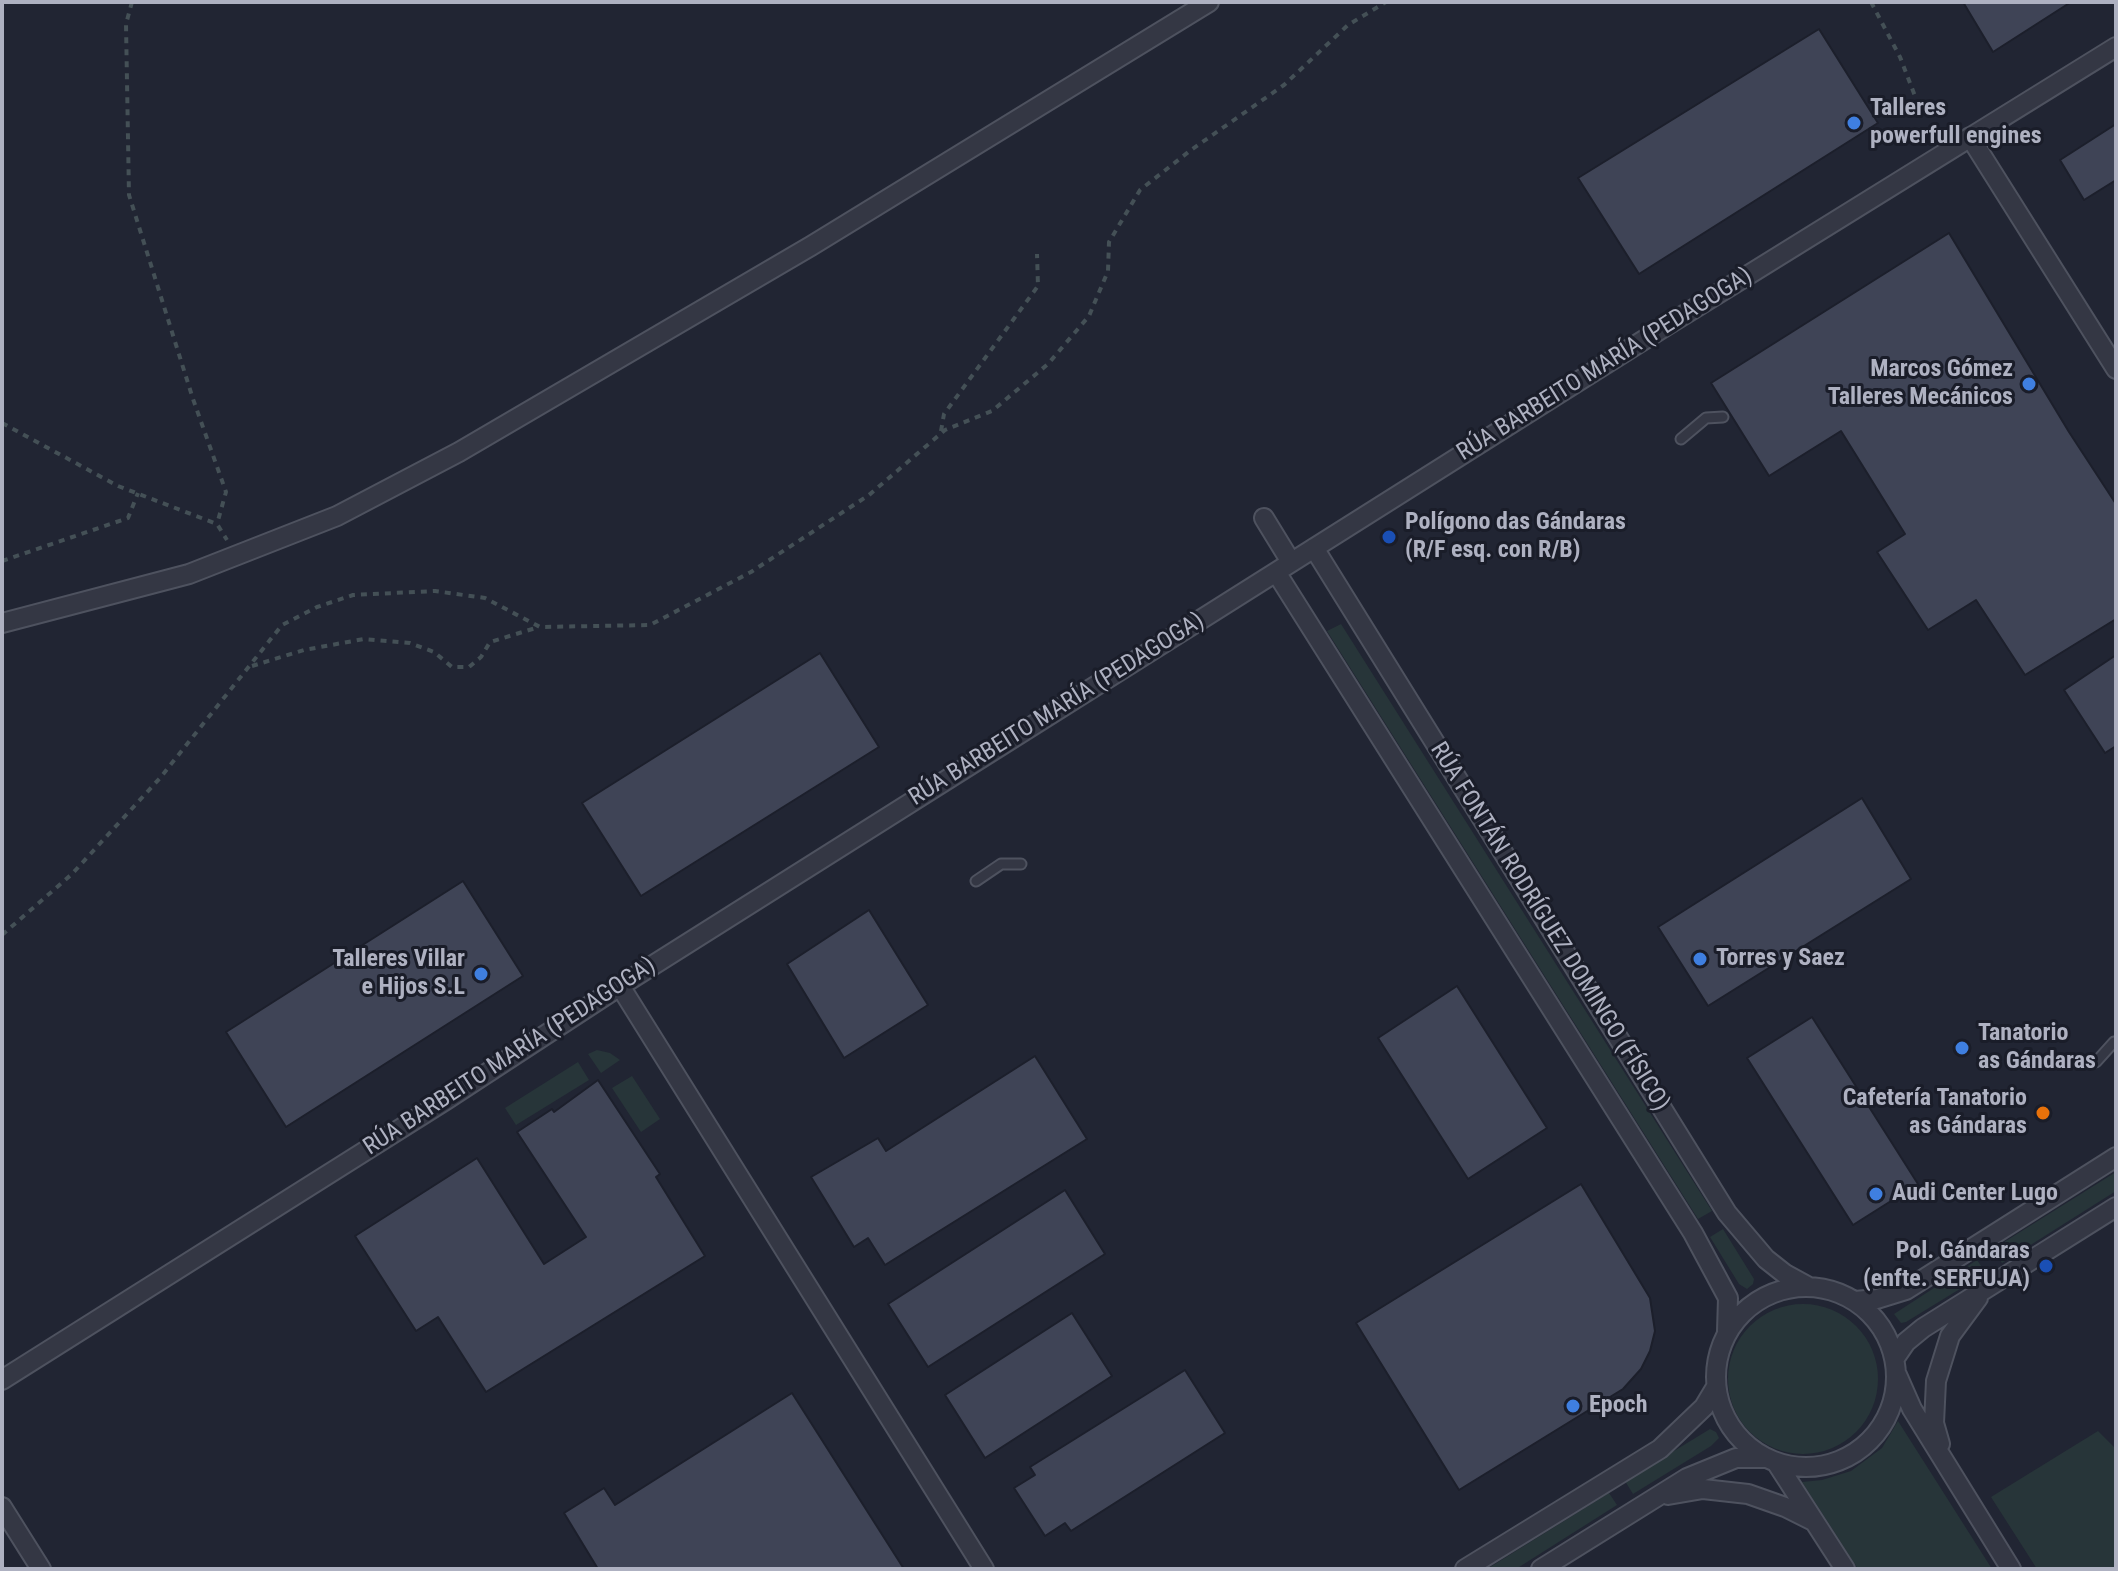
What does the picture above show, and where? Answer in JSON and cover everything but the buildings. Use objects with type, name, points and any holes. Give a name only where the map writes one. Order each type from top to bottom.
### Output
[{"type":"street","points":[[2,623],[189,574],[337,516],[459,452],[811,246],[1209,2]]},
{"type":"street","name":"RÚA BARBEITO MARÍA (PEDAGOGA)","points":[[2,1380],[1314,548],[2116,47]]},
{"type":"street","points":[[1970,137],[2116,369]]},
{"type":"street","name":"RÚA FONTÁN RODRÍGUEZ DOMINGO (FÍSICO)","points":[[1264,518],[1284,567],[1693,1233],[1728,1298],[1727,1331]]},
{"type":"street","name":"RÚA FONTÁN RODRÍGUEZ DOMINGO (FÍSICO)","points":[[1314,548],[1727,1213],[1766,1259],[1807,1286]]},
{"type":"street","points":[[620,986],[984,1569]]},
{"type":"street","points":[[1855,1301],[1877,1299],[1906,1290],[2116,1157]]},
{"type":"street","points":[[1541,1569],[1715,1465],[1736,1458],[1771,1460],[1798,1467],[1820,1466],[1841,1460],[1860,1449],[1876,1434],[1888,1416],[1895,1395],[1896,1366],[1906,1342],[1923,1328],[2116,1207]]},
{"type":"street","points":[[1845,1569],[1771,1460],[1742,1440],[1724,1416],[1716,1387],[1716,1368],[1727,1331],[1739,1316],[1770,1293],[1807,1286],[1832,1290],[1855,1301],[1881,1326],[1912,1409],[2011,1569]]},
{"type":"street","points":[[1944,1463],[1934,1423],[1936,1381],[1950,1336],[1984,1290]]},
{"type":"street","points":[[1465,1569],[1660,1449],[1704,1407],[1716,1387]]},
{"type":"street","points":[[1657,1497],[1703,1489],[1748,1494],[1813,1521]]},
{"type":"street","points":[[2,1507],[41,1569]]},
{"type":"lane","points":[[1681,439],[1706,418],[1723,417]]},
{"type":"lane","points":[[976,881],[1001,864],[1021,864]]},
{"type":"lane","points":[[2075,1063],[2096,1062],[2114,1042]]},
{"type":"path","points":[[132,2],[126,24],[129,195],[193,399],[226,492],[217,524]]},
{"type":"path","points":[[250,666],[304,650],[364,639],[410,643],[434,652],[452,667],[469,667],[481,657],[490,642],[540,627],[650,625],[751,572],[869,495],[941,433],[992,411],[1048,364],[1089,316],[1108,271],[1109,242],[1140,190],[1284,85],[1348,25],[1386,2]]},
{"type":"path","points":[[1871,2],[1900,57],[1920,109]]},
{"type":"path","points":[[941,433],[944,414],[1038,286],[1037,254]]},
{"type":"path","points":[[2,423],[118,486],[217,524],[237,555]]},
{"type":"path","points":[[2,561],[128,518],[138,493]]},
{"type":"path","points":[[2,935],[72,874],[160,778],[282,625],[317,607],[353,595],[435,591],[485,598],[540,627]]},
{"type":"shaded area","points":[[1341,624],[1712,1211],[1698,1219],[1327,631]]},
{"type":"shaded area","points":[[597,1050],[610,1053],[620,1060],[601,1073],[588,1054]]},
{"type":"shaded area","points":[[578,1062],[589,1080],[516,1125],[505,1108]]},
{"type":"shaded area","points":[[632,1076],[660,1119],[641,1132],[612,1088]]},
{"type":"shaded area","points":[[2116,1172],[2116,1191],[2002,1263],[1993,1249]]},
{"type":"shaded area","points":[[1723,1229],[1754,1279],[1747,1289],[1739,1284],[1710,1237]]},
{"type":"shaded area","points":[[1977,1260],[1986,1273],[1906,1322],[1901,1323],[1894,1314]]},
{"type":"shaded area","points":[[1803,1304],[1832,1310],[1856,1326],[1872,1350],[1878,1379],[1872,1408],[1856,1432],[1832,1448],[1803,1454],[1774,1448],[1750,1432],[1734,1408],[1728,1379],[1734,1350],[1750,1326],[1774,1310]]},
{"type":"shaded area","points":[[1898,1421],[1992,1569],[1858,1569],[1802,1482],[1822,1480],[1851,1471],[1882,1448]]},
{"type":"shaded area","points":[[1710,1429],[1719,1438],[1711,1446],[1633,1494],[1625,1481]]},
{"type":"shaded area","points":[[2098,1431],[2116,1449],[2116,1569],[2037,1569],[1991,1497]]},
{"type":"shaded area","points":[[1609,1493],[1617,1505],[1516,1569],[1487,1569]]},
{"type":"place","name":"Talleres powerfull engines","points":[[1854,123]]},
{"type":"place","name":"Marcos Gómez Talleres Mecánicos","points":[[2029,384]]},
{"type":"place","name":"Polígono das Gándaras (R/F esq. con R/B)","points":[[1389,537]]},
{"type":"place","name":"Torres y Saez","points":[[1700,959]]},
{"type":"place","name":"Talleres Villar e Hijos S.L","points":[[481,974]]},
{"type":"place","name":"Tanatorio as Gándaras","points":[[1962,1048]]},
{"type":"place","name":"Cafetería Tanatorio as Gándaras","points":[[2043,1113]]},
{"type":"place","name":"Audi Center Lugo","points":[[1876,1194]]},
{"type":"place","name":"Pol. Gándaras (enfte. SERFUJA)","points":[[2046,1266]]},
{"type":"place","name":"Epoch","points":[[1573,1406]]}]
